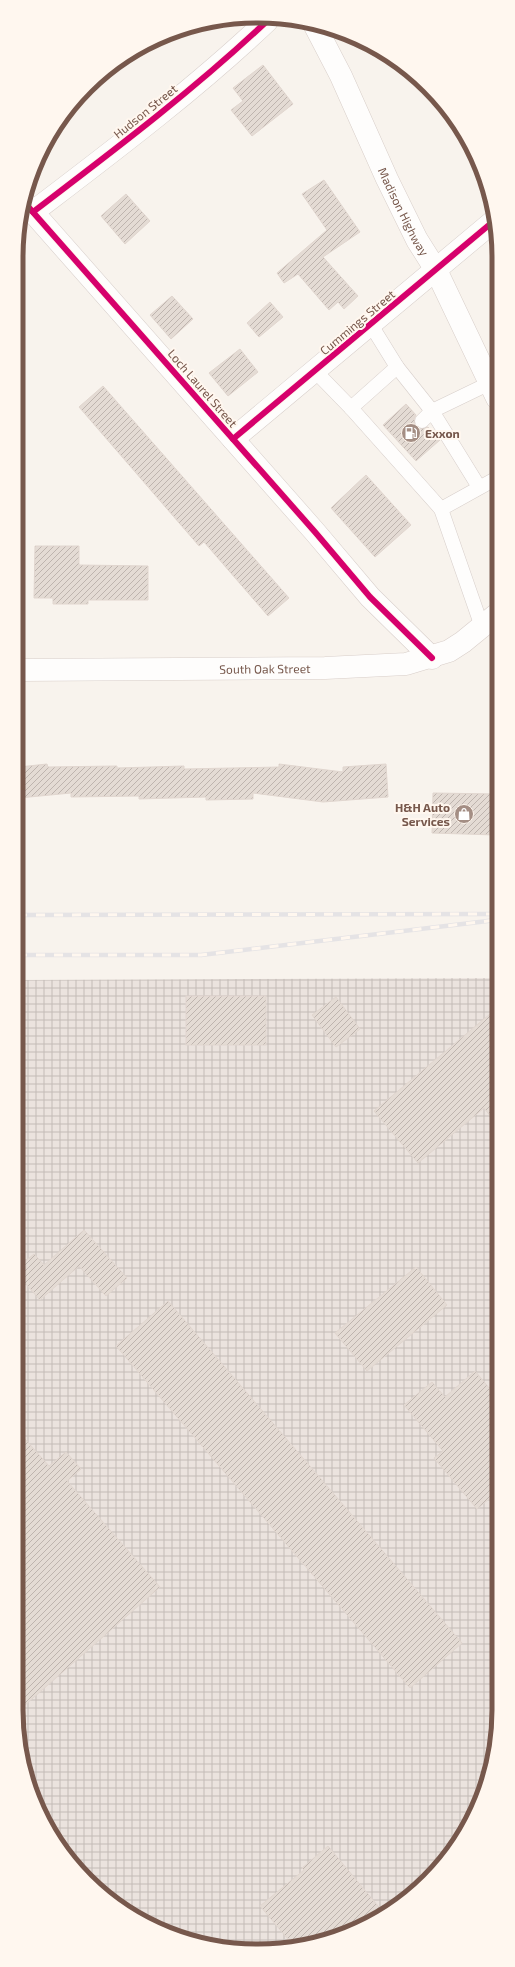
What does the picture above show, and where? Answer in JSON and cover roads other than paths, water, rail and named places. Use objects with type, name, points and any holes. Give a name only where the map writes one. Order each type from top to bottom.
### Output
[{"type":"street","name":"Hudson Street","points":[[29,206],[125,142],[238,49],[264,23]]},
{"type":"street","name":"Madison Highway","points":[[318,31],[341,76],[414,233],[436,270],[492,388]]},
{"type":"street","name":"Loch Laurel Street","points":[[29,208],[370,597],[432,658]]},
{"type":"street","name":"Cummings Street","points":[[233,440],[490,225]]},
{"type":"street","name":"South Oak Street","points":[[23,670],[325,668],[406,664],[432,658],[449,651],[489,621]]},
{"type":"lane","points":[[371,325],[427,416],[479,487]]},
{"type":"lane","points":[[350,408],[397,368]]},
{"type":"lane","points":[[315,371],[350,408],[394,447],[441,509],[489,621]]},
{"type":"lane","points":[[427,416],[492,390]]},
{"type":"lane","points":[[441,509],[492,480]]},
{"type":"railway","points":[[23,915],[492,914]]},
{"type":"railway","points":[[23,955],[201,955],[492,920]]},
{"type":"place","name":"Exxon","points":[[411,433]]},
{"type":"place","name":"H&H Auto Services","points":[[464,814]]}]
